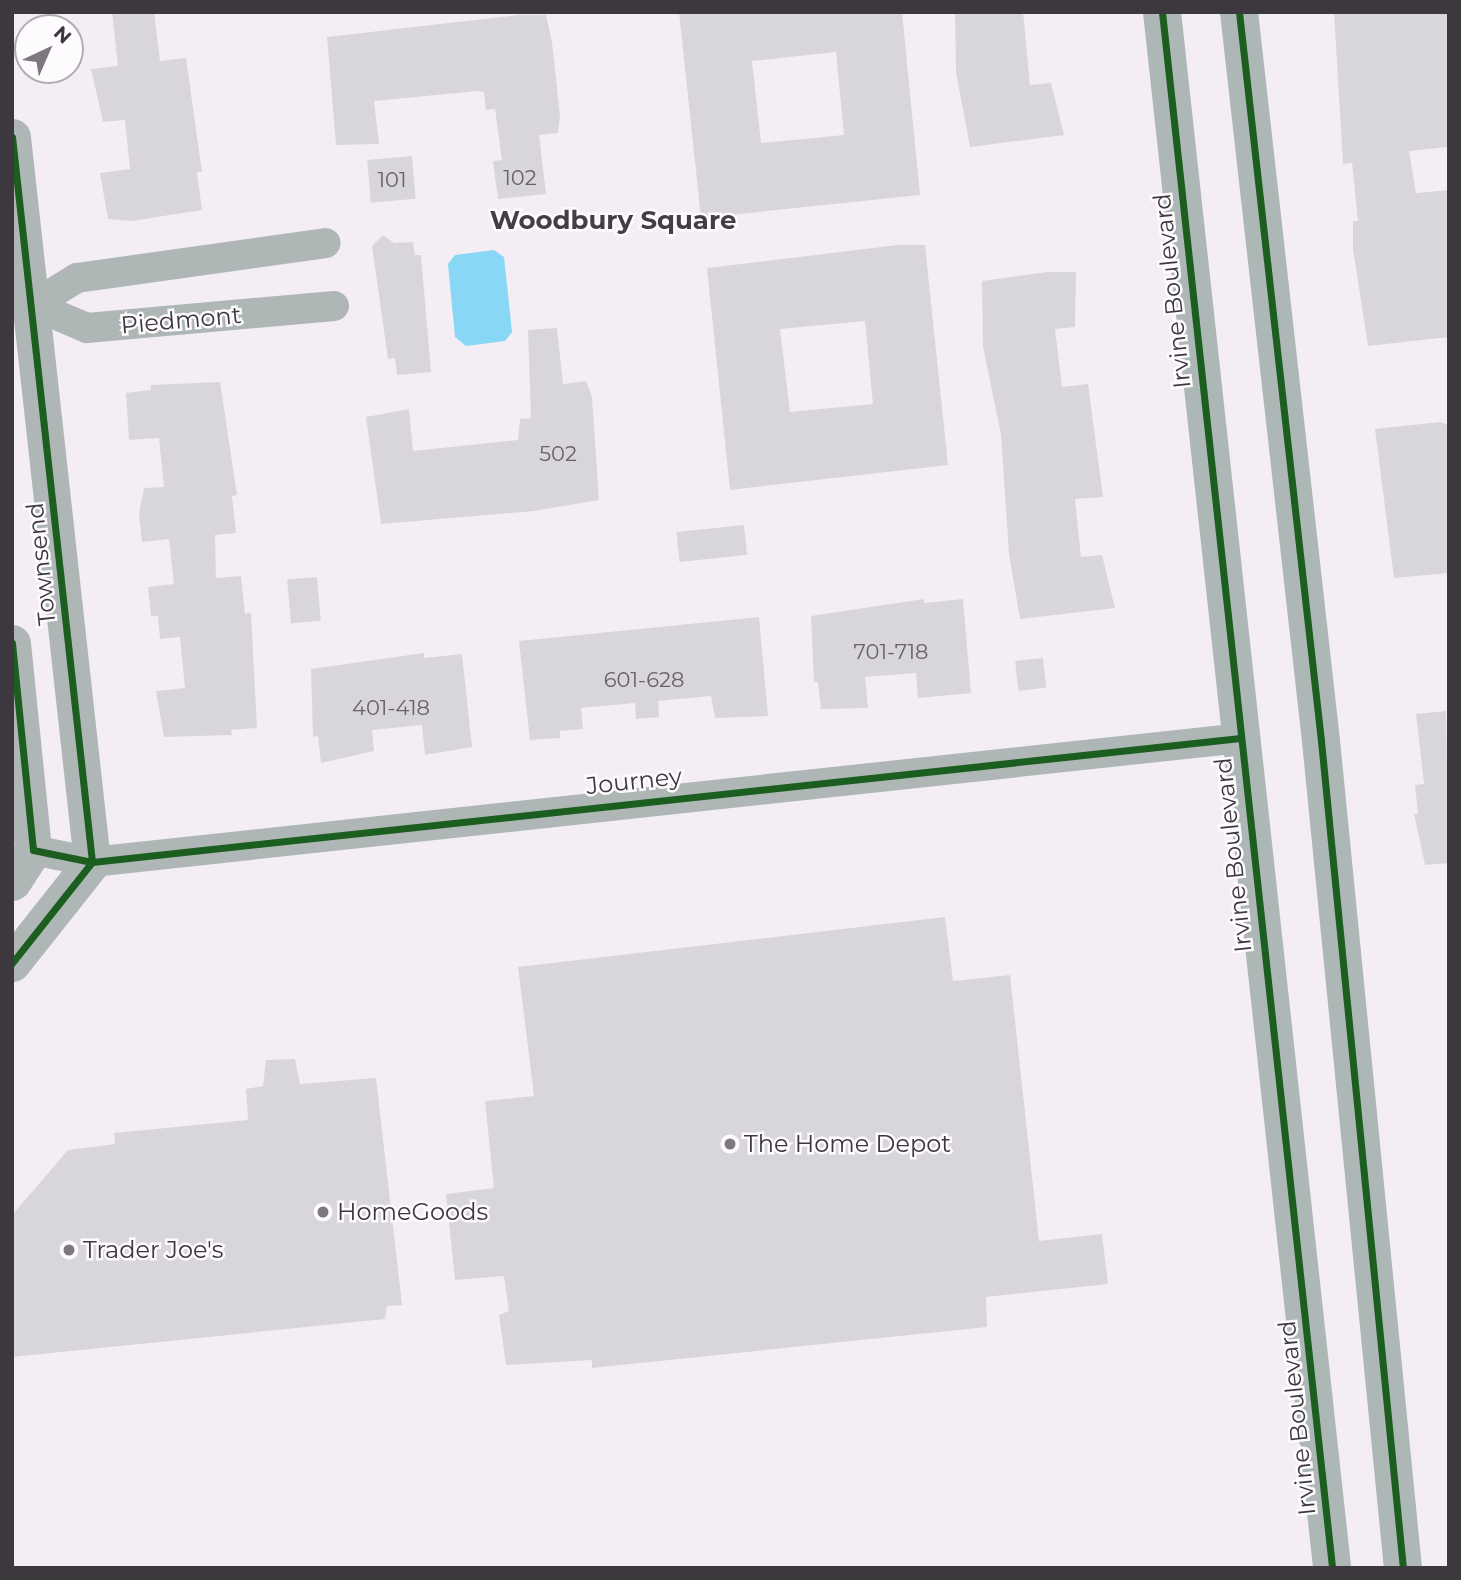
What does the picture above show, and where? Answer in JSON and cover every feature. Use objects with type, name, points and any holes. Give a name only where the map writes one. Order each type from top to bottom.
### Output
[{"type":"main road","name":"Irvine Boulevard","points":[[1162,12],[1332,1568]]},
{"type":"main road","points":[[1239,12],[1321,741],[1403,1568]]},
{"type":"street","name":"Townsend","points":[[12,137],[22,306],[92,862]]},
{"type":"street","points":[[22,306],[76,278],[326,243]]},
{"type":"street","name":"Piedmont","points":[[22,306],[87,328],[334,306]]},
{"type":"street","name":"Townsend","points":[[12,643],[33,850]]},
{"type":"street","name":"Journey","points":[[33,850],[92,862],[396,825],[1240,738]]},
{"type":"street","points":[[12,882],[33,850]]},
{"type":"street","points":[[12,963],[92,862]]},
{"type":"water","points":[[494,250],[504,257],[512,332],[505,341],[466,346],[455,337],[448,264],[455,255]]},
{"type":"building","points":[[112,12],[154,12],[160,61],[186,58],[202,172],[197,172],[202,210],[132,221],[108,219],[100,173],[130,169],[125,120],[103,122],[91,69],[118,66]]},
{"type":"building","points":[[679,12],[902,12],[920,195],[701,218]],"holes":[[[836,52],[844,135],[761,143],[752,61]]]},
{"type":"building","points":[[955,12],[1023,12],[1030,85],[1051,83],[1064,135],[970,147],[956,72]]},
{"type":"building","points":[[1334,12],[1449,12],[1449,147],[1409,151],[1416,193],[1449,190],[1449,337],[1368,346],[1353,249],[1353,221],[1358,221],[1352,163],[1343,164]]},
{"type":"building","points":[[518,15],[546,15],[552,42],[560,116],[558,133],[539,135],[546,194],[498,199],[493,161],[502,160],[495,109],[486,110],[484,92],[374,101],[379,144],[336,145],[327,37]]},
{"type":"building","points":[[412,156],[416,199],[371,203],[367,160]]},
{"type":"building","points":[[383,235],[394,243],[413,242],[415,255],[421,255],[431,372],[397,375],[395,358],[388,359],[372,246]]},
{"type":"building","points":[[898,245],[925,245],[948,465],[730,490],[707,268]],"holes":[[[865,321],[873,404],[790,412],[780,329]]]},
{"type":"building","points":[[1048,272],[1076,272],[1075,327],[1055,329],[1062,387],[1088,384],[1103,497],[1075,499],[1081,557],[1102,555],[1115,608],[1020,619],[1009,554],[1001,434],[983,347],[982,281]]},
{"type":"building","points":[[557,328],[563,384],[586,381],[592,397],[599,500],[534,511],[381,524],[366,417],[409,409],[413,451],[518,440],[520,419],[531,418],[528,330]]},
{"type":"building","points":[[220,382],[237,495],[232,496],[236,533],[215,535],[216,578],[241,576],[245,614],[251,613],[257,728],[231,730],[232,735],[164,737],[156,691],[185,688],[180,637],[160,639],[158,616],[151,616],[148,587],[174,584],[169,539],[142,542],[139,513],[144,488],[164,487],[159,438],[129,440],[126,393],[151,390],[151,385]]},
{"type":"building","points":[[1440,422],[1449,425],[1449,573],[1394,578],[1375,429]]},
{"type":"building","points":[[744,525],[747,555],[680,562],[676,532]]},
{"type":"building","points":[[317,577],[321,621],[291,623],[287,580]]},
{"type":"building","points":[[924,599],[924,603],[963,599],[971,693],[918,698],[916,673],[865,677],[868,708],[821,709],[818,682],[814,682],[811,616]]},
{"type":"building","points":[[759,617],[768,716],[715,718],[711,696],[658,701],[659,717],[636,719],[635,703],[581,708],[583,729],[560,731],[560,738],[530,740],[519,641]]},
{"type":"building","points":[[424,653],[424,658],[462,654],[472,747],[425,755],[422,725],[372,730],[374,751],[321,763],[318,736],[313,737],[311,669]]},
{"type":"building","points":[[1043,658],[1046,688],[1018,691],[1015,661]]},
{"type":"building","points":[[1446,711],[1449,863],[1425,865],[1414,814],[1418,814],[1415,785],[1424,784],[1416,714]]},
{"type":"building","name":"The Home Depot","points":[[945,917],[953,981],[1010,975],[1039,1241],[1102,1234],[1108,1284],[986,1297],[987,1327],[592,1368],[592,1360],[506,1365],[499,1315],[509,1311],[504,1276],[455,1280],[446,1194],[494,1188],[485,1101],[534,1096],[518,967]]},
{"type":"building","points":[[295,1059],[300,1084],[376,1078],[402,1305],[387,1306],[385,1319],[12,1357],[12,1215],[68,1150],[115,1144],[114,1133],[248,1120],[246,1089],[263,1086],[266,1060]]},
{"type":"cycle path","points":[[1162,12],[1332,1568]]},
{"type":"cycle path","points":[[1239,12],[1321,741],[1403,1568]]},
{"type":"cycle path","points":[[12,137],[92,862],[12,963]]},
{"type":"cycle path","points":[[12,643],[33,850]]},
{"type":"cycle path","points":[[33,850],[92,862],[1240,738]]},
{"type":"place","name":"The Home Depot","points":[[730,1144]]},
{"type":"place","name":"HomeGoods","points":[[323,1212]]},
{"type":"place","name":"Trader Joe's","points":[[69,1250]]},
{"type":"district","name":"Woodbury Square","points":[[613,221]]}]
